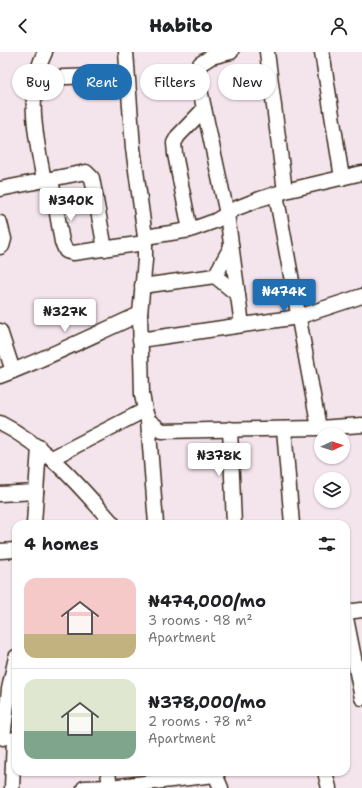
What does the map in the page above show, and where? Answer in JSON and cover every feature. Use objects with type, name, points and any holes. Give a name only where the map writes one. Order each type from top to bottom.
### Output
[{"type":"street","points":[[41,64],[45,52]]},
{"type":"street","points":[[126,52],[127,64]]},
{"type":"street","points":[[231,52],[211,57],[200,64],[197,76],[227,214],[242,325]]},
{"type":"street","points":[[267,52],[281,192],[298,317],[319,428],[362,425]]},
{"type":"street","points":[[322,52],[342,178]]},
{"type":"street","points":[[34,100],[36,140],[62,242],[66,251],[73,253],[190,230],[215,221],[260,199],[281,192],[362,173]]},
{"type":"street","points":[[129,100],[133,148],[145,240],[145,260],[140,314],[142,394],[146,415],[156,520]]},
{"type":"street","points":[[190,230],[174,142],[204,109]]},
{"type":"street","points":[[0,189],[86,172],[92,178],[104,248]]},
{"type":"street","points":[[0,223],[4,239],[2,246],[0,247]]},
{"type":"street","points":[[215,276],[231,247]]},
{"type":"street","points":[[142,286],[215,276],[238,296]]},
{"type":"street","points":[[140,340],[298,317],[362,296]]},
{"type":"street","points":[[0,331],[6,373],[36,362],[140,314]]},
{"type":"street","points":[[146,415],[162,431],[314,428]]},
{"type":"street","points":[[52,458],[146,415]]},
{"type":"street","points":[[0,423],[18,432],[52,458],[109,520]]},
{"type":"street","points":[[230,429],[234,520]]},
{"type":"street","points":[[284,429],[292,520]]},
{"type":"street","points":[[34,520],[39,447]]},
{"type":"street","points":[[0,494],[36,492]]},
{"type":"street","points":[[0,551],[12,550]]},
{"type":"street","points":[[350,612],[362,610]]},
{"type":"street","points":[[350,638],[362,698]]},
{"type":"street","points":[[12,689],[8,738],[12,788]]},
{"type":"street","points":[[109,776],[110,787]]},
{"type":"street","points":[[84,788],[217,778]]}]
